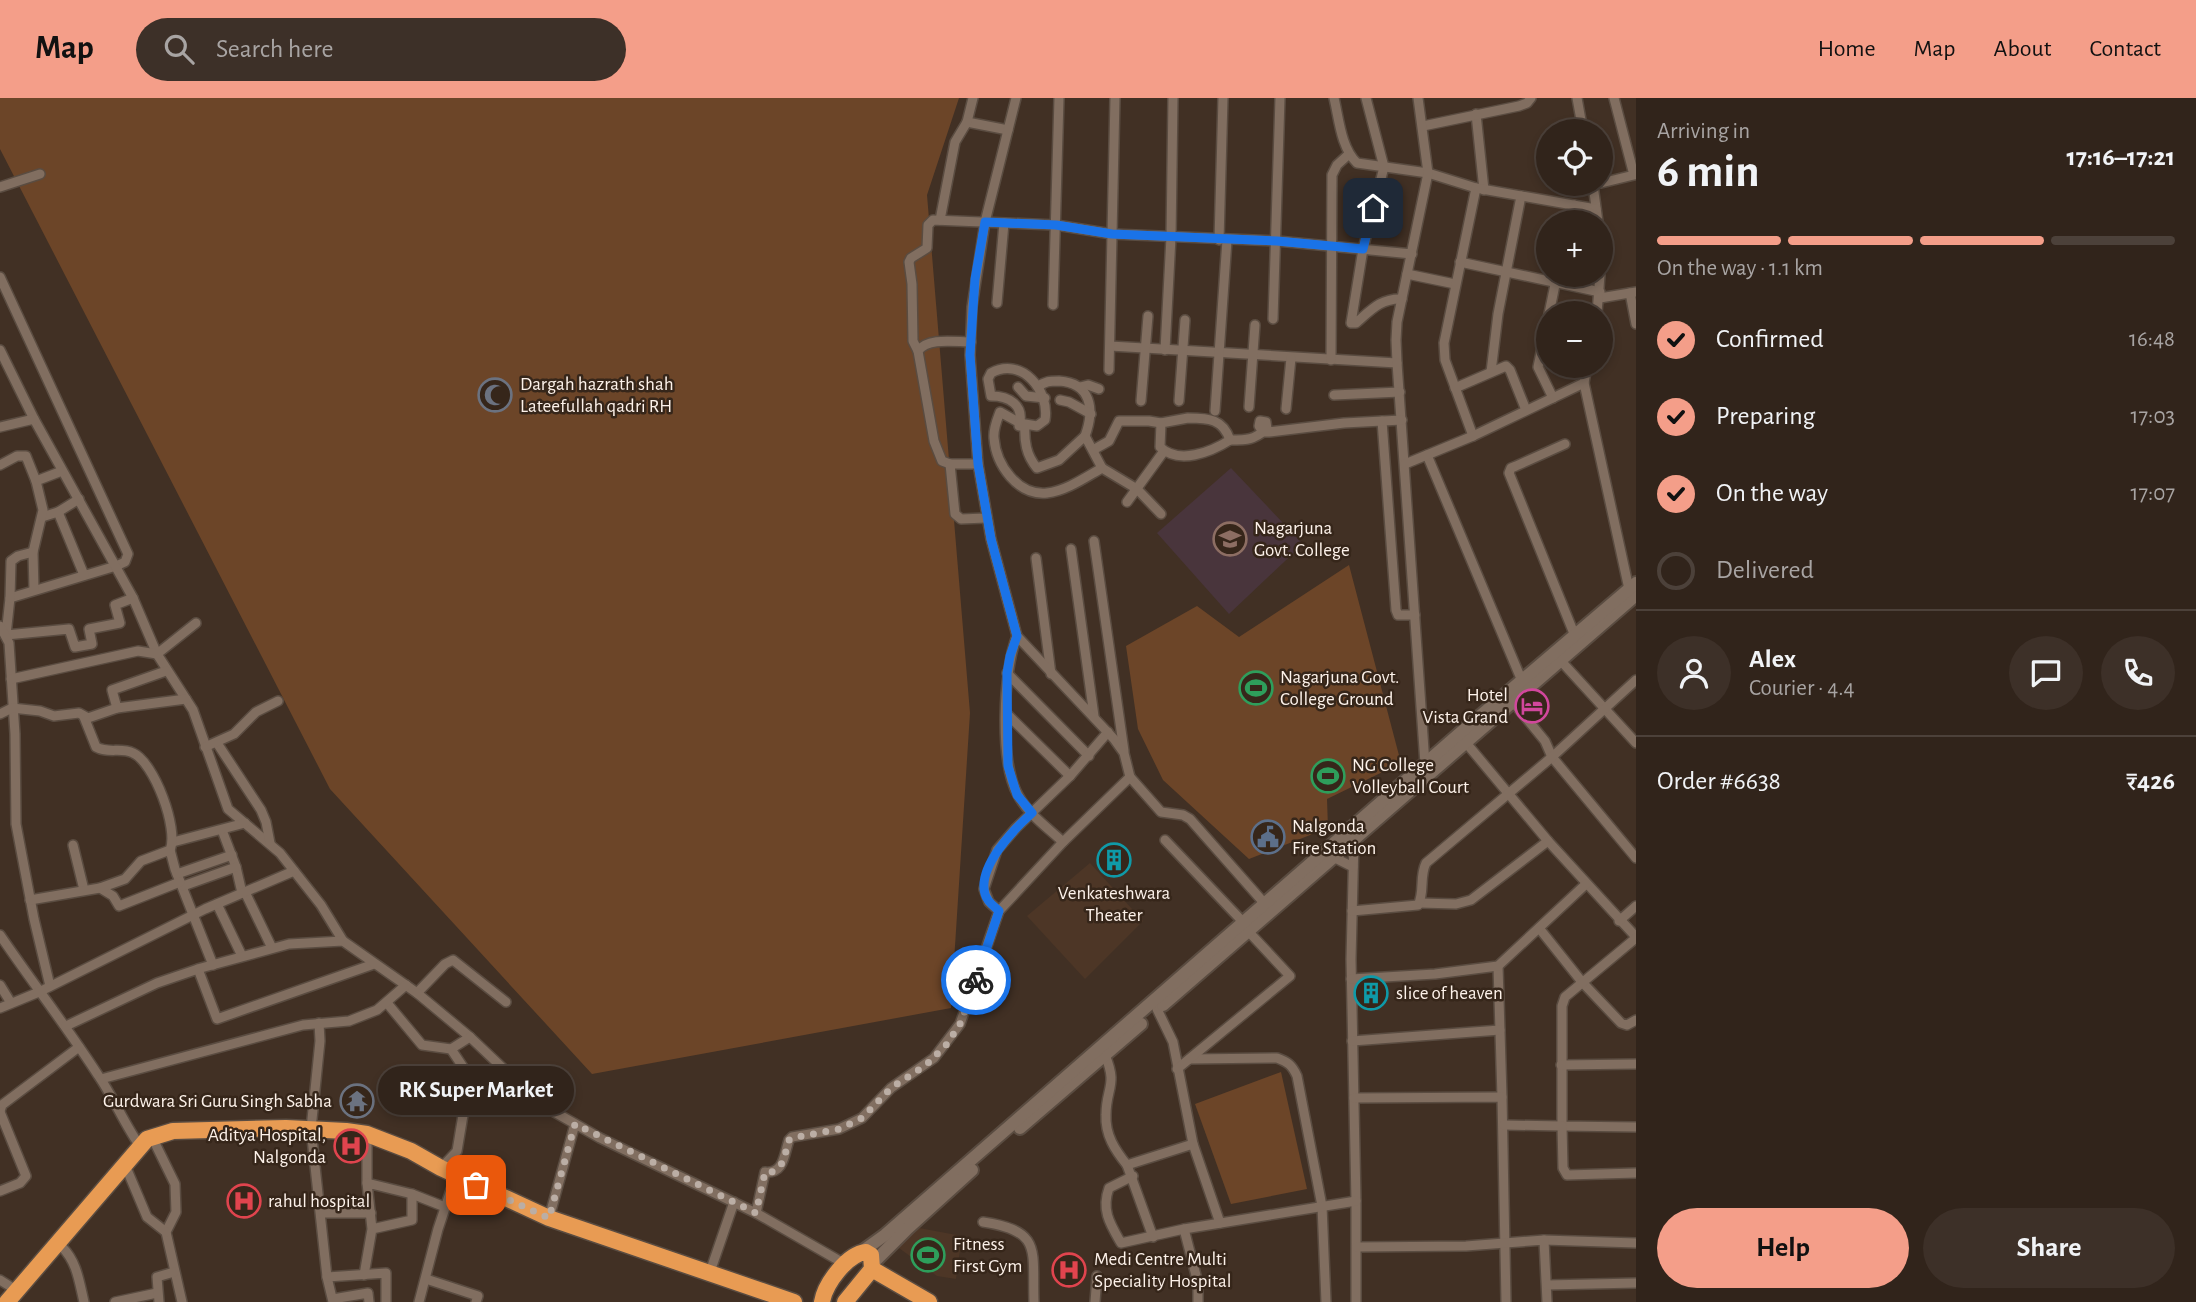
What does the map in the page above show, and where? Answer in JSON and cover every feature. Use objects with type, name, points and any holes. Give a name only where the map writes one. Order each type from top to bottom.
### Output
[{"type":"highway","points":[[13,1298],[146,1143],[179,1131],[346,1131],[376,1137],[411,1151],[441,1168],[549,1218],[794,1302]]},
{"type":"highway","points":[[311,1132],[368,1140],[407,1156],[453,1181],[551,1223],[774,1302]]},
{"type":"highway","points":[[13,1298],[128,1172],[146,1143]]},
{"type":"highway","points":[[819,1299],[845,1264],[860,1253],[871,1255],[860,1284]]},
{"type":"highway","points":[[860,1284],[922,1302]]},
{"type":"highway","points":[[860,1284],[929,1302]]},
{"type":"main road","points":[[860,1253],[885,1235],[1246,927],[1354,840],[1522,681],[1634,589]]},
{"type":"main road","points":[[860,1284],[920,1217],[1157,1009],[1246,927],[1265,904],[1425,764],[1513,702],[1634,589]]},
{"type":"street","points":[[940,219],[955,142],[967,122],[973,98]]},
{"type":"street","points":[[1016,98],[985,222],[975,279],[971,342],[978,464],[986,517],[1017,636],[1094,716],[1124,753]]},
{"type":"street","points":[[1053,305],[1059,98]]},
{"type":"street","points":[[1109,370],[1115,98]]},
{"type":"street","points":[[1165,350],[1171,237],[1173,98]]},
{"type":"street","points":[[1215,411],[1223,240],[1223,98]]},
{"type":"street","points":[[1273,319],[1280,98]]},
{"type":"street","points":[[1334,98],[1349,154],[1357,163],[1428,173],[1480,189],[1596,209],[1596,196]]},
{"type":"street","points":[[1366,98],[1384,167],[1363,249],[1350,323],[1356,323],[1381,302],[1390,298],[1402,299]]},
{"type":"street","points":[[1418,98],[1428,173],[1396,340],[1425,764]]},
{"type":"street","points":[[1423,126],[1519,106],[1531,98]]},
{"type":"street","points":[[1577,98],[1581,119]]},
{"type":"street","points":[[1613,181],[1635,176],[1614,98]]},
{"type":"street","points":[[1473,436],[1445,360],[1444,343],[1460,262],[1480,189],[1476,114]]},
{"type":"street","points":[[967,122],[1008,130]]},
{"type":"street","points":[[1331,360],[1332,175],[1337,165],[1349,154]]},
{"type":"street","points":[[0,187],[40,174]]},
{"type":"street","points":[[1491,372],[1494,341],[1521,196]]},
{"type":"street","points":[[1573,210],[1574,205]]},
{"type":"street","points":[[978,464],[950,464],[942,461],[934,441],[918,351],[913,341],[909,262],[927,248],[929,223],[940,219],[1056,225],[1112,234],[1277,241],[1412,254]]},
{"type":"street","points":[[997,303],[1004,223]]},
{"type":"street","points":[[1460,262],[1536,276]]},
{"type":"street","points":[[1407,274],[1455,284]]},
{"type":"street","points":[[0,277],[127,551],[125,562],[116,566],[10,598]]},
{"type":"street","points":[[1553,398],[1538,367],[1554,287]]},
{"type":"street","points":[[1578,287],[1600,295],[1633,292],[1636,324]]},
{"type":"street","points":[[1599,301],[1600,287]]},
{"type":"street","points":[[1141,401],[1148,316]]},
{"type":"street","points":[[1179,401],[1185,320]]},
{"type":"street","points":[[1250,407],[1255,325]]},
{"type":"street","points":[[918,351],[923,345],[930,343],[971,342]]},
{"type":"street","points":[[1110,346],[1397,363]]},
{"type":"street","points":[[0,350],[34,419],[133,598],[166,671],[198,719],[205,747],[228,809],[270,843],[321,905],[343,941],[417,993],[470,1037],[527,1091],[575,1124],[756,1213],[845,1264]]},
{"type":"street","points":[[1286,409],[1291,358]]},
{"type":"street","points":[[1455,388],[1508,367],[1527,410]]},
{"type":"street","points":[[1077,384],[1087,400],[1091,414],[1085,436],[1059,460],[1037,468],[1030,460],[1025,446],[1023,421],[1012,400],[995,392],[991,396],[988,379],[991,373],[1009,368],[1019,371],[1038,387],[1045,398],[1047,408],[1045,420],[1037,426],[1023,421],[1000,411],[994,439],[1004,467],[1015,483],[1028,491],[1050,493],[1102,468]]},
{"type":"street","points":[[1585,378],[1634,589]]},
{"type":"street","points":[[1038,387],[1049,380],[1099,389]]},
{"type":"street","points":[[1405,464],[1473,436],[1584,383]]},
{"type":"street","points":[[1076,405],[1077,384]]},
{"type":"street","points":[[1018,387],[1026,396],[1045,398]]},
{"type":"street","points":[[1334,395],[1400,392]]},
{"type":"street","points":[[1060,400],[1091,414]]},
{"type":"street","points":[[1093,450],[1109,441],[1119,421],[1149,421],[1161,424],[1188,418],[1212,420],[1226,429],[1230,440]]},
{"type":"street","points":[[0,427],[34,419]]},
{"type":"street","points":[[1161,424],[1160,447],[1164,451],[1185,456],[1215,450],[1230,440],[1250,440],[1263,432],[1402,419]]},
{"type":"street","points":[[1382,421],[1396,610],[1398,615],[1415,615]]},
{"type":"street","points":[[1085,436],[1102,468],[1137,489],[1161,514]]},
{"type":"street","points":[[1565,444],[1511,468],[1509,473],[1575,636]]},
{"type":"street","points":[[1127,502],[1164,451]]},
{"type":"street","points":[[0,465],[18,456],[26,456],[36,481],[42,504],[42,517],[33,552],[34,590]]},
{"type":"street","points":[[1427,456],[1522,681]]},
{"type":"street","points":[[950,464],[957,517],[986,517]]},
{"type":"street","points":[[36,481],[62,471]]},
{"type":"street","points":[[42,517],[58,512],[79,499]]},
{"type":"street","points":[[58,512],[84,575]]},
{"type":"street","points":[[1094,541],[1124,753],[1130,778],[1161,812],[1190,818],[1265,904]]},
{"type":"street","points":[[1070,549],[1094,716]]},
{"type":"street","points":[[6,635],[11,561],[22,554],[33,552]]},
{"type":"street","points":[[1036,558],[1051,674]]},
{"type":"street","points":[[6,635],[69,629],[75,647],[92,644],[89,629],[120,622],[115,605],[133,598]]},
{"type":"street","points":[[11,679],[138,651],[157,654],[196,623]]},
{"type":"street","points":[[0,626],[9,643],[15,734],[16,824],[50,986]]},
{"type":"street","points":[[1017,636],[1007,673],[1007,750],[1010,776],[1017,795],[1063,842]]},
{"type":"street","points":[[1561,660],[1636,743]]},
{"type":"street","points":[[117,708],[112,690],[166,671]]},
{"type":"street","points":[[1007,673],[1089,756]]},
{"type":"street","points":[[1420,903],[1421,875],[1426,863],[1552,757],[1636,680]]},
{"type":"street","points":[[84,717],[117,708],[187,699]]},
{"type":"street","points":[[205,747],[234,734],[256,712],[278,701]]},
{"type":"street","points":[[1513,702],[1545,741],[1552,757],[1636,858]]},
{"type":"street","points":[[0,714],[12,708],[40,711],[54,716],[79,713],[84,717],[96,747],[104,751],[129,751],[142,760],[167,807],[180,881],[213,965]]},
{"type":"street","points":[[1007,714],[1070,776]]},
{"type":"street","points":[[999,911],[986,897],[984,889],[986,876],[997,850],[1108,733]]},
{"type":"street","points":[[1463,739],[1548,841],[1636,937],[1565,997],[1562,1006],[1563,1168],[1567,1175],[1636,1173]]},
{"type":"street","points":[[217,743],[261,810],[270,843]]},
{"type":"street","points":[[756,1213],[765,1172],[773,1173],[780,1168],[789,1140],[839,1129],[862,1118],[891,1088],[926,1065],[947,1044],[960,1024],[999,911],[1063,842],[1130,778]]},
{"type":"street","points":[[30,900],[100,888],[125,879],[141,860],[172,846],[245,823]]},
{"type":"street","points":[[222,830],[244,893],[272,948]]},
{"type":"street","points":[[1165,840],[1290,976],[1177,1069]]},
{"type":"street","points":[[1354,840],[1351,979],[1356,1302]]},
{"type":"street","points":[[1352,911],[1415,906],[1420,903],[1456,904],[1471,900],[1548,841]]},
{"type":"street","points":[[73,845],[84,890]]},
{"type":"street","points":[[100,888],[113,896],[119,906],[180,881],[232,855]]},
{"type":"street","points":[[1333,857],[1353,867]]},
{"type":"street","points":[[180,881],[236,867]]},
{"type":"street","points":[[0,1007],[39,992],[192,915],[294,871]]},
{"type":"street","points":[[1351,979],[1435,974],[1498,966],[1586,884]]},
{"type":"street","points":[[217,904],[242,956]]},
{"type":"street","points":[[1619,921],[1636,906]]},
{"type":"street","points":[[1539,928],[1582,982],[1621,1023],[1627,1025],[1636,1020]]},
{"type":"street","points":[[0,935],[146,1143],[171,1173],[176,1193],[176,1212],[166,1233],[182,1302]]},
{"type":"street","points":[[66,1026],[157,983],[242,956],[289,944],[343,941]]},
{"type":"street","points":[[417,993],[445,964],[453,960],[506,1002]]},
{"type":"street","points":[[198,970],[217,1019],[374,964]]},
{"type":"street","points":[[1498,966],[1504,1125],[1503,1243],[1506,1302]]},
{"type":"street","points":[[0,985],[11,1003]]},
{"type":"street","points":[[101,1079],[303,1025],[349,1021],[368,1015],[387,1003],[406,985]]},
{"type":"street","points":[[387,1003],[422,1045],[452,1049],[470,1037]]},
{"type":"street","points":[[1157,1009],[1173,1042],[1193,1144],[1220,1223]]},
{"type":"street","points":[[319,1023],[311,1132],[327,1277],[333,1300],[368,1293],[369,1302]]},
{"type":"street","points":[[1352,1041],[1500,1030]]},
{"type":"street","points":[[0,1191],[20,1183],[26,1176],[1,1108],[79,1047]]},
{"type":"street","points":[[441,1168],[457,1151],[463,1115],[477,1088],[452,1049]]},
{"type":"street","points":[[1105,1055],[1112,1077],[1105,1112],[1106,1124],[1113,1147],[1133,1176],[1153,1237]]},
{"type":"street","points":[[1190,1059],[1277,1058],[1292,1066],[1297,1076],[1322,1206],[1326,1302]]},
{"type":"street","points":[[1562,1065],[1636,1065]]},
{"type":"street","points":[[1354,1098],[1502,1097]]},
{"type":"street","points":[[549,1218],[575,1124]]},
{"type":"street","points":[[1504,1125],[1636,1127]]},
{"type":"street","points":[[364,1275],[372,1229],[367,1183],[368,1140]]},
{"type":"street","points":[[1127,1165],[1193,1144]]},
{"type":"street","points":[[128,1172],[146,1217],[166,1233]]},
{"type":"street","points":[[1133,1176],[1109,1188],[1104,1208],[1121,1243],[1184,1229],[1356,1201]]},
{"type":"street","points":[[419,1302],[453,1181]]},
{"type":"street","points":[[367,1183],[412,1194],[445,1207]]},
{"type":"street","points":[[372,1229],[412,1220],[412,1194]]},
{"type":"street","points":[[710,1272],[734,1202]]},
{"type":"street","points":[[321,1213],[371,1213]]},
{"type":"street","points":[[983,1222],[1021,1232],[1028,1240],[1032,1249],[1034,1302]]},
{"type":"street","points":[[1184,1229],[1198,1283],[1198,1302]]},
{"type":"street","points":[[1357,1247],[1466,1246],[1544,1240],[1636,1242]]},
{"type":"street","points":[[1544,1240],[1547,1302]]},
{"type":"street","points":[[62,1247],[71,1256],[77,1269],[84,1302]]},
{"type":"street","points":[[115,1302],[158,1298],[157,1277],[174,1272]]},
{"type":"street","points":[[327,1277],[386,1273],[386,1302]]},
{"type":"street","points":[[1095,1302],[1097,1276]]},
{"type":"street","points":[[426,1279],[478,1296],[476,1302]]},
{"type":"street","points":[[0,1280],[13,1298]]},
{"type":"street","points":[[1547,1285],[1636,1283]]},
{"type":"shaded area","points":[[0,98],[959,98],[927,195],[970,713],[951,1008],[592,1074],[330,789],[0,149]]},
{"type":"shaded area","name":"Nagarjuna Govt. College","points":[[1231,468],[1303,544],[1229,614],[1157,533]]},
{"type":"shaded area","name":"Nagarjuna Govt. College Ground","points":[[1349,565],[1401,763],[1327,799],[1328,828],[1249,859],[1163,780],[1138,729],[1126,646],[1197,606],[1239,637]]},
{"type":"shaded area","points":[[1090,863],[1143,921],[1085,979],[1027,916]]},
{"type":"shaded area","points":[[1281,1072],[1307,1189],[1231,1204],[1195,1104]]},
{"type":"shaded area","points":[[914,1227],[962,1236],[956,1279],[937,1276],[899,1248]]},
{"type":"way so far","points":[[476,1185],[549,1218],[575,1124],[756,1213],[765,1172],[773,1173],[780,1168],[789,1140],[839,1129],[862,1118],[871,1112],[891,1088],[926,1065],[947,1044],[960,1024],[976,980]]},
{"type":"place","name":"Dargah hazrath shah Lateefullah qadri RH","points":[[495,395]]},
{"type":"place","name":"Nagarjuna Govt. College","points":[[1230,539]]},
{"type":"place","name":"Nagarjuna Govt. College Ground","points":[[1256,688]]},
{"type":"place","name":"Hotel Vista Grand","points":[[1532,706]]},
{"type":"place","name":"NG College Volleyball Court","points":[[1328,776]]},
{"type":"place","name":"Nalgonda Fire Station","points":[[1268,837]]},
{"type":"place","name":"Venkateshwara Theater","points":[[1114,860]]},
{"type":"place","name":"slice of heaven","points":[[1371,993]]},
{"type":"place","name":"Gurdwara Sri Guru Singh Sabha","points":[[357,1101]]},
{"type":"place","name":"Aditya Hospital, Nalgonda","points":[[351,1146]]},
{"type":"place","name":"RK Super Market","points":[[476,1185]]},
{"type":"place","name":"rahul hospital","points":[[244,1201]]},
{"type":"place","name":"Fitness First Gym","points":[[928,1255]]},
{"type":"place","name":"Medi Centre Multi Speciality Hospital","points":[[1069,1270]]},
{"type":"route","points":[[976,980],[999,911],[984,893],[986,876],[997,850],[1032,813],[1017,795],[1008,766],[1007,673],[1017,636],[986,517],[978,464],[970,355],[975,279],[985,222],[1056,225],[1112,234],[1277,241],[1363,249],[1373,208]]}]
